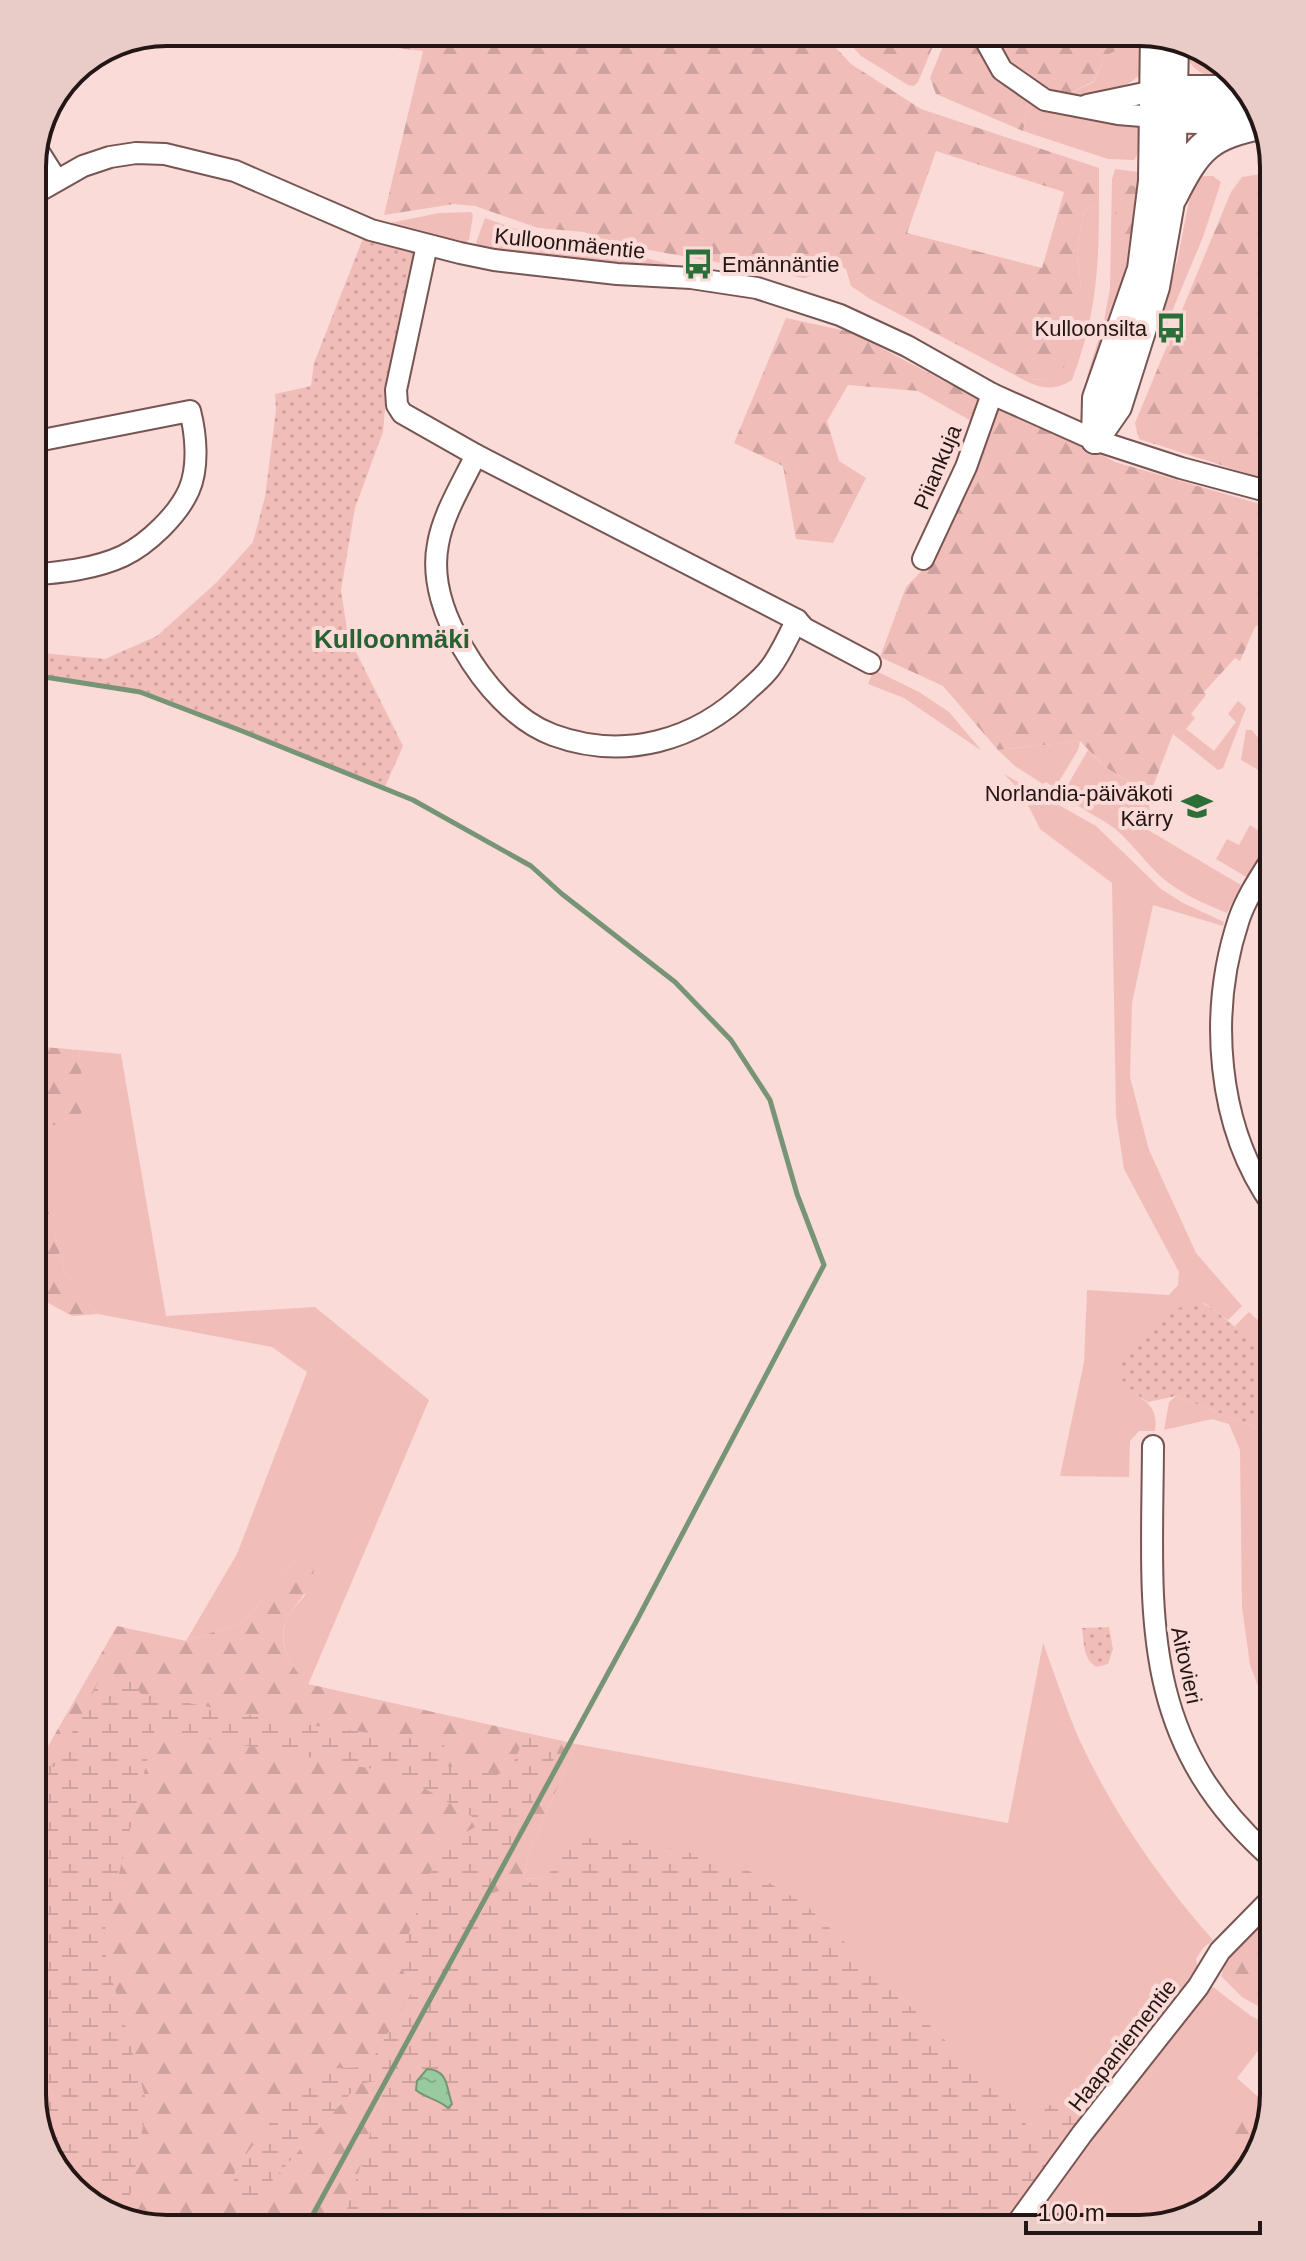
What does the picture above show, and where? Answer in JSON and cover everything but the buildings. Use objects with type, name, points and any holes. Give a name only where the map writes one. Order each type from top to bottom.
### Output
[{"type":"highway","points":[[1164,104],[1234,93]]},
{"type":"highway","points":[[1164,104],[1249,119]]},
{"type":"highway","points":[[1172,196],[1192,161],[1214,138],[1252,124]]},
{"type":"main road","points":[[1095,440],[1118,407],[1156,287],[1172,196],[1156,47]]},
{"type":"main road","points":[[1095,440],[1096,398],[1141,269],[1173,51]]},
{"type":"street","points":[[989,46],[1002,70],[1045,100],[1118,114],[1164,104]]},
{"type":"street","name":"Kulloonmäentie","points":[[46,186],[83,166],[110,157],[136,153],[165,154],[235,171],[352,224],[427,245],[494,260],[617,274],[691,278],[757,288],[840,315],[907,346],[992,394],[1095,440],[1260,489]]},
{"type":"street","points":[[46,163],[56,179]]},
{"type":"street","points":[[427,245],[396,390],[397,405],[409,419],[797,620],[804,628],[870,663]]},
{"type":"street","name":"Piiankuja","points":[[923,559],[966,467],[992,394]]},
{"type":"street","points":[[46,439],[190,411],[196,447],[190,490],[163,527],[121,557],[74,571],[46,574]]},
{"type":"street","points":[[476,455],[438,544],[437,573],[443,609],[474,668],[494,692],[521,716],[552,735],[598,745],[635,747],[673,739],[707,723],[737,701],[770,668],[797,620]]},
{"type":"street","points":[[1260,878],[1239,921],[1227,976],[1221,1053],[1227,1104],[1242,1150],[1260,1182]]},
{"type":"street","name":"Aitovieri","points":[[1153,1446],[1153,1616],[1158,1661],[1167,1699],[1192,1759],[1215,1796],[1260,1848]]},
{"type":"street","name":"Haapaniementie","points":[[1023,2215],[1082,2134],[1198,1987],[1220,1951],[1260,1910]]},
{"type":"green space","points":[[379,46],[834,46],[851,64],[921,109],[1099,168],[1099,202],[1084,211],[1077,253],[1081,285],[1064,367],[1050,379],[1024,380],[870,299],[851,286],[846,269],[832,264],[821,273],[804,278],[616,244],[584,232],[538,228],[475,206],[454,204],[384,215],[423,51]],"holes":[[[936,151],[1064,192],[1042,268],[907,233]]]},
{"type":"green space","points":[[852,46],[933,46],[914,86],[861,56]]},
{"type":"green space","points":[[943,46],[976,46],[1001,81],[1029,100],[1023,131],[936,94],[930,78]]},
{"type":"green space","points":[[1001,46],[1126,46],[1105,56],[1094,81],[1066,95],[1032,79]]},
{"type":"green space","points":[[1126,46],[1146,46],[1143,72],[1135,79],[1117,89],[1066,95],[1094,82],[1105,56]]},
{"type":"green space","points":[[1188,57],[1220,77],[1201,72]]},
{"type":"green space","points":[[1029,100],[1133,123],[1139,129],[1144,144],[1134,160],[1108,159],[1023,131]]},
{"type":"green space","points":[[1115,169],[1146,173],[1134,257],[1087,386],[1110,288],[1112,179]]},
{"type":"green space","points":[[1260,174],[1260,478],[1139,439],[1135,423],[1231,192],[1242,177]]},
{"type":"green space","points":[[1194,176],[1213,176],[1221,182],[1203,237],[1166,326],[1168,312],[1163,310],[1177,262]]},
{"type":"green space","points":[[1125,184],[1137,187],[1143,197],[1134,257],[1120,252],[1116,241],[1115,188]]},
{"type":"green space","points":[[1099,202],[1094,292],[1080,357],[1072,380],[1066,384],[1048,388],[1037,385],[1024,380],[1050,379],[1081,285],[1077,253],[1084,211]]},
{"type":"green space","points":[[471,212],[469,240],[464,243],[385,224],[439,213]]},
{"type":"green space","points":[[485,218],[524,232],[575,239],[672,265],[651,269],[481,247],[476,243]]},
{"type":"green space","points":[[364,236],[419,251],[386,397],[383,432],[355,508],[341,590],[348,636],[403,746],[384,789],[141,692],[46,677],[46,653],[105,659],[157,636],[217,582],[253,542],[265,497],[276,410],[275,394],[311,386],[314,363]]},
{"type":"green space","points":[[786,318],[851,332],[940,379],[1071,438],[1115,462],[1260,504],[1260,624],[1255,627],[1240,661],[1235,658],[1204,692],[1206,695],[1191,714],[1195,718],[1186,729],[1173,734],[1150,794],[1105,767],[1080,741],[998,750],[943,686],[880,657],[906,587],[932,560],[989,431],[918,391],[848,385],[827,421],[839,461],[866,478],[833,543],[796,539],[783,466],[734,443]]},
{"type":"green space","points":[[874,670],[919,692],[949,712],[982,751],[904,698],[868,684]]},
{"type":"green space","points":[[1238,701],[1246,708],[1223,768],[1218,770],[1173,734],[1186,729],[1214,751],[1236,722],[1228,714]]},
{"type":"green space","points":[[1246,730],[1252,730],[1260,740],[1260,771],[1241,760]]},
{"type":"green space","points":[[1080,741],[1078,750],[1055,788],[1015,766],[998,750]]},
{"type":"green space","points":[[1088,750],[1105,767],[1150,794],[1148,830],[1241,885],[1227,913],[1173,886],[1114,828],[1063,793]]},
{"type":"green space","points":[[1004,774],[1096,826],[1161,889],[1224,922],[1223,926],[1153,905],[1132,1003],[1130,1077],[1149,1150],[1196,1253],[1242,1306],[1228,1320],[1204,1303],[1133,1392],[1152,1408],[1156,1424],[1155,1431],[1139,1431],[1130,1441],[1129,1477],[1060,1476],[1084,1362],[1087,1290],[1169,1295],[1178,1285],[1179,1272],[1124,1169],[1116,1116],[1112,883],[1040,829],[1022,793]]},
{"type":"green space","points":[[1250,825],[1259,831],[1260,859],[1248,878],[1216,859],[1227,839],[1239,845]]},
{"type":"green space","points":[[46,1047],[79,1050],[85,1109],[69,1125],[46,1125]]},
{"type":"green space","points":[[79,1050],[121,1054],[166,1316],[315,1307],[429,1400],[308,1685],[292,1664],[283,1639],[287,1618],[305,1595],[295,1560],[244,1622],[186,1641],[237,1554],[307,1372],[272,1347],[98,1314],[65,1273],[46,1202],[46,1125],[68,1125],[84,1109]]},
{"type":"green space","points":[[46,1202],[65,1273],[98,1314],[72,1316],[46,1302]]},
{"type":"green space","points":[[1195,1300],[1205,1304],[1241,1332],[1260,1352],[1260,1429],[1176,1396],[1148,1402],[1121,1379],[1122,1360],[1133,1343],[1176,1310]]},
{"type":"green space","points":[[1249,1312],[1260,1322],[1260,1357],[1235,1326]]},
{"type":"green space","points":[[1176,1396],[1260,1429],[1260,1691],[1250,1665],[1242,1607],[1240,1450],[1229,1424],[1212,1419],[1164,1430],[1169,1402]]},
{"type":"green space","points":[[295,1560],[314,1562],[312,1578],[288,1617],[283,1635],[291,1662],[308,1684],[576,1744],[530,1851],[523,1878],[545,1879],[568,1846],[585,1838],[629,1840],[734,1862],[806,1905],[1013,2106],[1033,2134],[1045,2135],[1048,2119],[1042,2101],[1086,2123],[1019,2215],[159,2215],[128,2209],[100,2195],[66,2161],[48,2117],[46,1750],[117,1626],[186,1641],[244,1622]]},
{"type":"green space","points":[[1109,1627],[1113,1649],[1108,1664],[1097,1667],[1087,1656],[1082,1628]]},
{"type":"green space","points":[[1043,1643],[1093,1768],[1157,1870],[1213,1940],[1196,1959],[1199,1977],[1086,2123],[1043,2102],[1048,2119],[1045,2135],[1033,2134],[1013,2106],[806,1905],[568,1846],[545,1879],[523,1878],[530,1851],[576,1744],[1008,1823]]},
{"type":"green space","points":[[127,1675],[141,1694],[287,1722],[445,1743],[440,1765],[508,1775],[526,1734],[563,1741],[488,1894],[545,1879],[568,1846],[585,1838],[629,1840],[734,1862],[806,1905],[1013,2106],[1033,2134],[1045,2135],[1048,2119],[1042,2101],[1086,2123],[1019,2215],[345,2215],[387,2079],[359,2084],[253,2202],[232,2199],[235,2169],[279,2111],[320,2069],[368,2067],[412,1992],[399,1961],[440,1846],[483,1823],[400,1774],[155,1729],[102,1942],[147,2104],[129,2202],[133,2210],[128,2209],[87,2185],[66,2161],[52,2133],[46,2094],[46,1764],[54,1767],[100,1679]]},
{"type":"green space","points":[[1260,1922],[1260,2007],[1242,1997],[1221,1976],[1228,1955]]},
{"type":"green space","points":[[1213,1987],[1260,2020],[1260,2051],[1237,2078],[1260,2098],[1259,2106],[1240,2126],[1237,2134],[1239,2161],[1235,2168],[1206,2195],[1162,2213],[1031,2215],[1201,1991]]},
{"type":"green space","points":[[1259,2105],[1251,2140],[1239,2162],[1234,2134],[1246,2114]]},
{"type":"water","points":[[427,2069],[439,2073],[446,2081],[452,2104],[448,2108],[416,2090],[417,2081]]},
{"type":"waterway","points":[[46,677],[140,692],[242,731],[413,800],[531,866],[675,982],[731,1040],[770,1100],[797,1194],[824,1265],[637,1620],[313,2215]]},
{"type":"place","name":"Emännäntie","points":[[698,264]]},
{"type":"place","name":"Kulloonsilta","points":[[1171,328]]},
{"type":"place","name":"Norlandia-päiväkoti Kärry","points":[[1197,806]]},
{"type":"district","name":"Kulloonmäki","points":[[392,639]]}]
